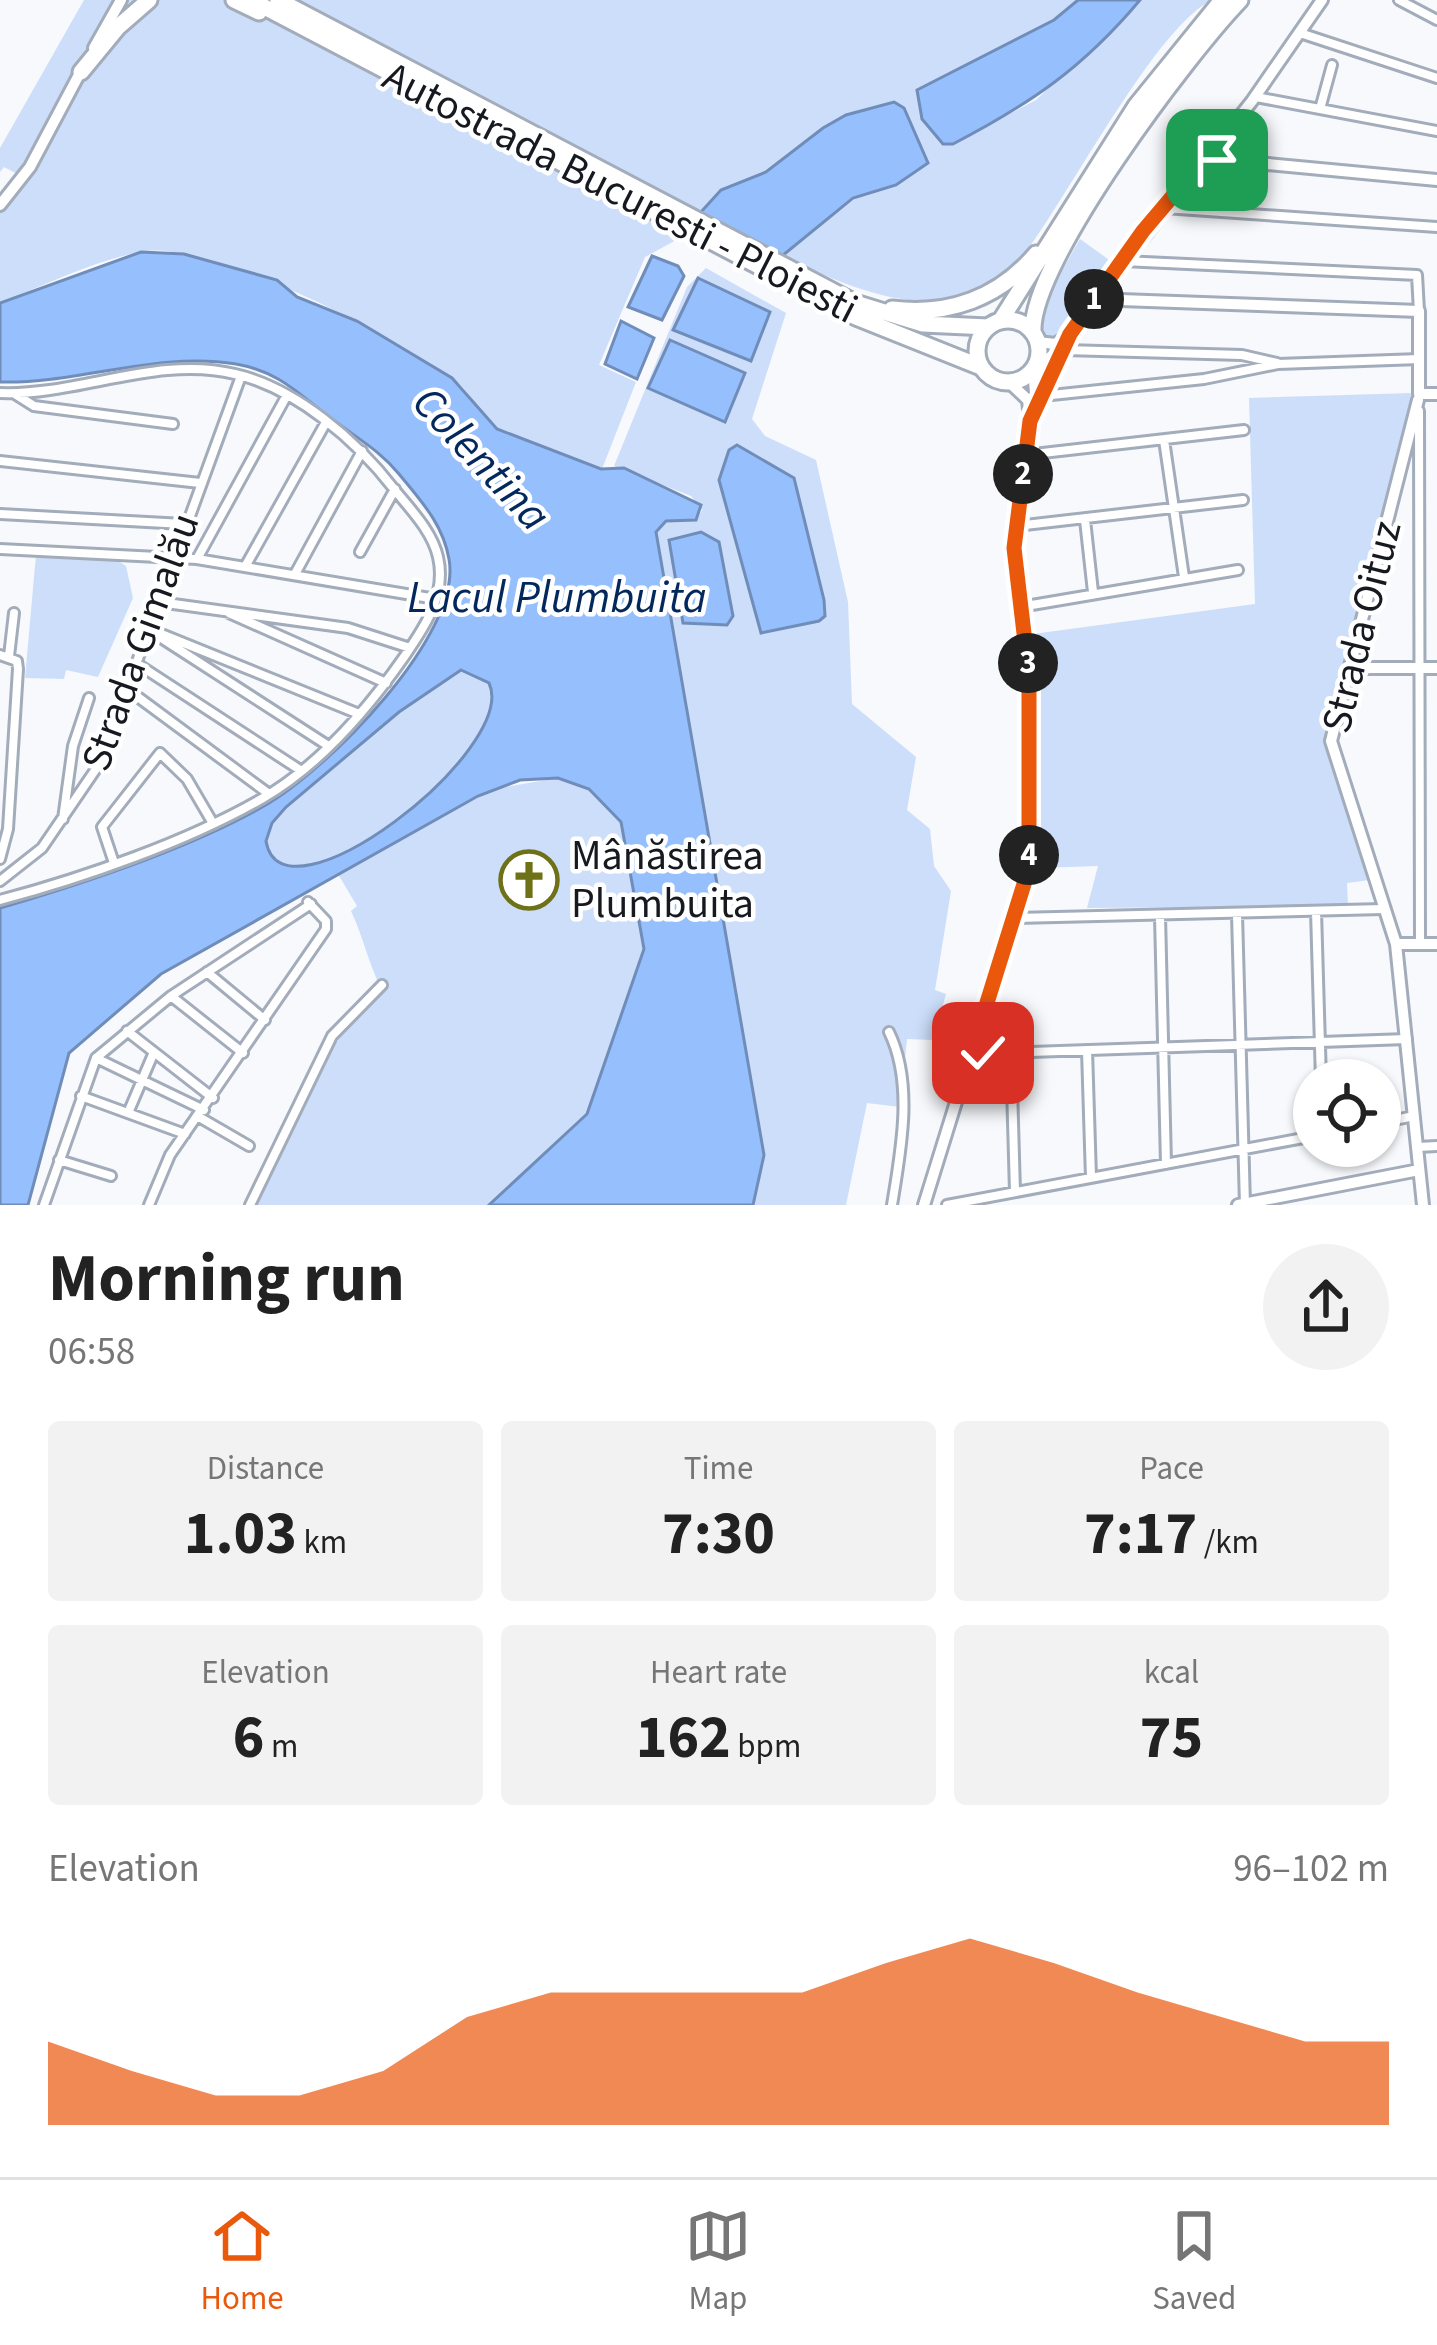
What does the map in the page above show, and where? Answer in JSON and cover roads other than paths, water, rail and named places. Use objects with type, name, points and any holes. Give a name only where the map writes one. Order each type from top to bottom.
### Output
[{"type":"highway","points":[[80,72],[148,0]]},
{"type":"highway","points":[[234,0],[360,58]]},
{"type":"highway","points":[[250,0],[360,58]]},
{"type":"highway","points":[[278,0],[349,38]]},
{"type":"highway","points":[[290,0],[349,38]]},
{"type":"highway","points":[[1220,8],[1138,130],[1035,303],[1034,368],[1009,382],[982,367],[977,346],[1136,106],[1220,8],[1240,0]]},
{"type":"highway","name":"Autostrada Bucuresti - Ploiesti","points":[[349,38],[880,328],[982,367]]},
{"type":"highway","name":"Autostrada Bucuresti - Ploiesti","points":[[360,58],[636,194]]},
{"type":"highway","points":[[791,277],[908,311],[972,302],[1021,271],[1071,210]]},
{"type":"highway","points":[[827,289],[898,319],[1022,322],[1035,336]]},
{"type":"street","points":[[0,205],[30,167],[121,0]]},
{"type":"street","points":[[923,1205],[1014,918],[1030,850],[1030,682],[1016,526],[1030,421],[1061,350],[1094,299],[1255,97],[1322,0]]},
{"type":"street","points":[[1400,0],[1437,20]]},
{"type":"street","points":[[1299,32],[1437,79]]},
{"type":"street","points":[[1320,109],[1332,64]]},
{"type":"street","points":[[1255,97],[1437,131]]},
{"type":"street","points":[[1205,158],[1437,180]]},
{"type":"street","points":[[1164,208],[1437,227]]},
{"type":"street","points":[[1094,299],[1419,311],[1418,276],[1122,261]]},
{"type":"street","name":"Strada Oituz","points":[[1419,311],[1419,397],[1332,730],[1332,753],[1396,944],[1423,1205]]},
{"type":"street","points":[[1035,336],[1057,343],[1070,334]]},
{"type":"street","points":[[1038,401],[1034,368],[1061,350],[1242,356],[1278,364]]},
{"type":"street","points":[[1038,401],[1278,364],[1420,358]]},
{"type":"street","points":[[0,393],[173,370],[242,376],[287,395],[362,452],[435,546],[440,570],[436,599],[386,683],[327,746],[269,794],[114,863],[0,900]]},
{"type":"street","name":"Strada Gimalău","points":[[2,877],[39,852],[100,763],[242,376]]},
{"type":"street","points":[[1009,382],[1028,400],[1030,421]]},
{"type":"street","points":[[14,393],[34,406],[173,424]]},
{"type":"street","points":[[1420,944],[1419,397],[1437,394]]},
{"type":"street","points":[[197,560],[287,395]]},
{"type":"street","points":[[246,565],[325,424]]},
{"type":"street","points":[[1025,455],[1244,430]]},
{"type":"street","points":[[1164,440],[1184,577]]},
{"type":"street","points":[[295,574],[362,452]]},
{"type":"street","points":[[0,461],[200,483]]},
{"type":"street","points":[[360,552],[394,489]]},
{"type":"street","points":[[1016,526],[1244,500]]},
{"type":"street","points":[[0,514],[184,524]]},
{"type":"street","points":[[1085,520],[1093,592]]},
{"type":"street","points":[[0,549],[246,565],[436,599]]},
{"type":"street","points":[[1020,607],[1238,570]]},
{"type":"street","points":[[159,602],[348,628],[410,648]]},
{"type":"street","points":[[0,859],[8,829],[18,669],[4,656],[14,613]]},
{"type":"street","points":[[229,613],[386,683]]},
{"type":"street","points":[[0,622],[13,624]]},
{"type":"street","points":[[149,629],[359,714]]},
{"type":"street","points":[[149,629],[327,746]]},
{"type":"street","points":[[136,663],[300,770]]},
{"type":"street","points":[[1351,668],[1437,668]]},
{"type":"street","points":[[127,689],[269,794]]},
{"type":"street","points":[[63,822],[71,756],[89,698]]},
{"type":"street","points":[[114,863],[102,827],[160,753],[188,779],[211,821]]},
{"type":"street","points":[[44,1205],[96,1058],[172,996],[309,902],[326,921],[326,929],[166,1161],[149,1205]]},
{"type":"street","points":[[1014,918],[1385,909]]},
{"type":"street","points":[[1316,911],[1320,1059]]},
{"type":"street","points":[[1237,914],[1243,1205],[1420,1170]]},
{"type":"street","points":[[1160,916],[1166,1164]]},
{"type":"street","points":[[1396,944],[1437,944]]},
{"type":"street","points":[[207,972],[265,1020]]},
{"type":"street","points":[[250,1205],[332,1036],[382,985]]},
{"type":"street","points":[[172,996],[243,1053]]},
{"type":"street","points":[[127,1031],[213,1098]]},
{"type":"street","points":[[889,1031],[903,1087],[892,1205]]},
{"type":"street","points":[[971,1054],[1409,1039]]},
{"type":"street","points":[[1087,1050],[1091,1178]]},
{"type":"street","points":[[128,1113],[154,1052]]},
{"type":"street","points":[[1011,1052],[1015,1192]]},
{"type":"street","points":[[96,1058],[201,1114],[249,1146]]},
{"type":"street","points":[[81,1096],[184,1134]]},
{"type":"street","points":[[1401,1119],[1415,1116]]},
{"type":"street","points":[[947,1205],[1293,1140]]},
{"type":"street","points":[[1418,1147],[1437,1146]]},
{"type":"street","points":[[58,1160],[111,1177]]},
{"type":"water","points":[[1078,0],[1140,0],[1098,46],[1031,99],[953,144],[943,144],[922,119],[917,90],[1054,20]]},
{"type":"water","points":[[894,102],[904,108],[928,163],[896,185],[853,198],[782,256],[700,213],[721,190],[766,172],[823,128],[846,115]]},
{"type":"water","name":"Lacul Plumbuita","points":[[141,252],[184,254],[277,280],[297,297],[357,321],[452,378],[497,429],[601,469],[624,468],[701,505],[696,520],[666,521],[656,532],[764,1155],[753,1205],[489,1205],[587,1114],[644,949],[621,822],[589,789],[558,778],[520,780],[478,796],[161,974],[69,1053],[28,1205],[0,1205],[0,908],[170,850],[235,821],[290,789],[353,733],[413,662],[435,625],[448,590],[449,559],[430,514],[392,466],[279,379],[236,364],[206,361],[0,382],[0,303]],"holes":[[[461,670],[489,683],[489,713],[469,749],[436,787],[395,822],[351,849],[312,865],[281,863],[266,841],[272,823],[286,807],[399,712]]]},
{"type":"water","points":[[652,256],[678,266],[684,276],[662,320],[628,307]]},
{"type":"water","points":[[698,278],[770,312],[751,361],[673,330]]},
{"type":"water","points":[[621,321],[654,338],[637,379],[605,364]]},
{"type":"water","points":[[670,340],[745,373],[725,422],[648,388]]},
{"type":"water","points":[[737,445],[794,478],[824,600],[825,616],[819,621],[761,633],[719,480],[729,450]]},
{"type":"water","points":[[701,532],[719,542],[733,616],[727,625],[683,623],[669,540]]},
{"type":"place","name":"Mânăstirea Plumbuita","points":[[529,880]]},
{"type":"water label","name":"Colentina","points":[[481,459]]}]
